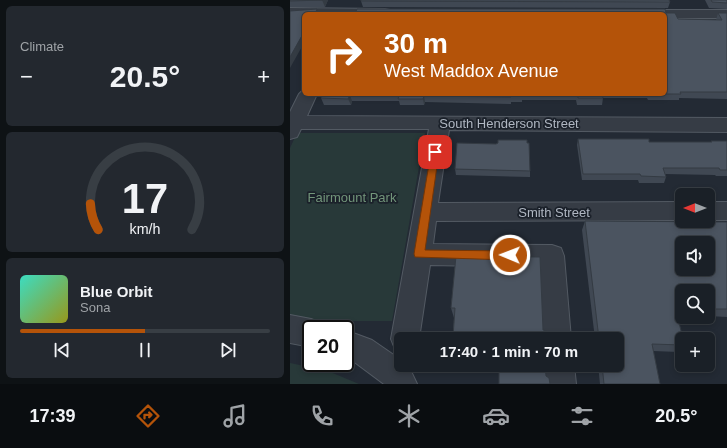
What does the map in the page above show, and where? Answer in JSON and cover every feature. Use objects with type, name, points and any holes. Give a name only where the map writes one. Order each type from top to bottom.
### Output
[{"type":"street","points":[[290,12],[349,9],[384,12]]},
{"type":"street","points":[[667,14],[727,14]]},
{"type":"street","points":[[292,125],[307,96]]},
{"type":"street","points":[[406,332],[440,123]]},
{"type":"street","name":"South Henderson Street","points":[[292,125],[440,123],[727,125]]},
{"type":"street","name":"Smith Street","points":[[426,212],[675,211]]},
{"type":"street","points":[[715,211],[727,211]]},
{"type":"street","points":[[419,254],[552,256],[557,332]]},
{"type":"street","points":[[290,329],[302,331]]},
{"type":"street","points":[[354,347],[362,350],[400,377]]},
{"type":"street","points":[[560,372],[561,384]]},
{"type":"green space","name":"Fairmount Park","points":[[297,133],[425,133],[392,321],[290,321],[290,148]]},
{"type":"green space","points":[[290,363],[302,366],[302,372],[330,372],[359,384],[290,384]]},
{"type":"building","points":[[290,0],[323,0],[290,1]]},
{"type":"building","points":[[669,0],[670,2],[361,1]]},
{"type":"building","points":[[711,0],[727,0],[727,3],[712,2]]},
{"type":"building","points":[[317,9],[316,12],[302,12],[302,36],[290,57],[290,11]]},
{"type":"building","points":[[357,9],[665,9],[666,12],[356,12]]},
{"type":"building","points":[[667,13],[675,13],[678,19],[722,20],[718,13],[727,13],[727,92],[680,92],[681,94],[667,94]]},
{"type":"building","points":[[322,96],[350,96],[348,99],[321,98]]},
{"type":"building","points":[[399,96],[424,96],[423,99],[398,99]]},
{"type":"building","points":[[424,96],[511,96],[511,97]]},
{"type":"building","points":[[578,96],[602,96],[603,98],[578,98]]},
{"type":"building","points":[[578,139],[649,139],[649,142],[727,141],[727,170],[720,170],[719,168],[663,168],[666,177],[641,176],[640,174],[583,174]]},
{"type":"building","points":[[498,140],[527,140],[527,143],[529,143],[530,171],[455,169],[457,143],[496,144],[498,143]]},
{"type":"building","points":[[585,221],[675,222],[675,228],[715,228],[715,222],[727,222],[727,309],[715,309],[715,284],[675,284],[675,324],[679,324],[681,332],[675,332],[675,345],[652,344],[660,384],[604,384],[603,372],[624,372],[624,332],[598,332]]},
{"type":"building","points":[[456,256],[540,257],[543,330],[547,332],[453,332],[455,308],[451,308]]},
{"type":"building","points":[[499,372],[546,372],[550,384],[499,384]]},
{"type":"route","points":[[435,152],[419,254],[510,255]]}]
